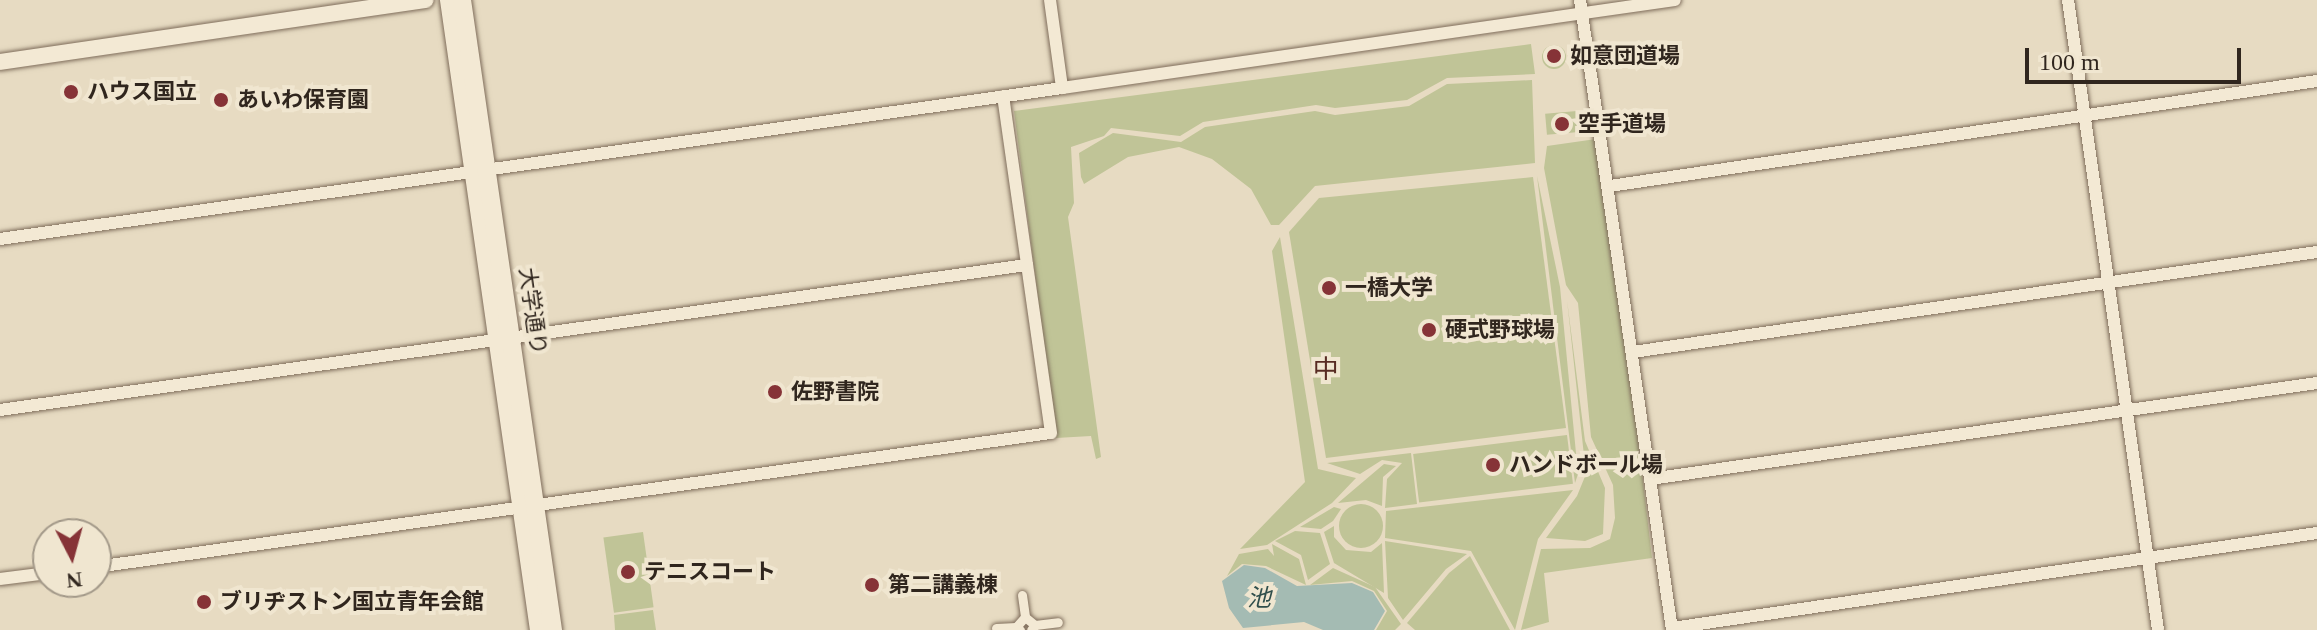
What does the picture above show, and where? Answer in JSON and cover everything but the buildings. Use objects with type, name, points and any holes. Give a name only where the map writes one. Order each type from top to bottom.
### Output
[{"type":"main road","name":"大学通り","points":[[449,0],[480,170]]},
{"type":"main road","name":"大学通り","points":[[462,0],[480,170],[528,505],[539,630]]},
{"type":"main road","name":"大学通り","points":[[528,505],[553,630]]},
{"type":"street","points":[[0,62],[426,0]]},
{"type":"street","points":[[1050,0],[1062,88]]},
{"type":"street","points":[[0,239],[1062,88],[1581,7],[1675,0]]},
{"type":"street","points":[[2068,0],[2158,630]]},
{"type":"street","points":[[1581,7],[1610,186],[1672,629],[2317,533]]},
{"type":"street","points":[[1610,186],[2084,112],[2317,81]]},
{"type":"street","points":[[112,565],[1051,433],[1003,96]]},
{"type":"street","points":[[1633,352],[2317,252]]},
{"type":"street","points":[[0,410],[1027,265]]},
{"type":"street","points":[[1650,479],[2317,383]]},
{"type":"street","points":[[0,579],[32,575]]},
{"type":"street","points":[[1022,595],[1025,617],[1033,627],[1058,622]]},
{"type":"street","points":[[996,628],[1018,628],[1025,617]]},
{"type":"green space","points":[[1531,44],[1535,74],[1447,78],[1407,100],[1335,108],[1316,105],[1203,122],[1180,136],[1111,128],[1104,136],[1071,147],[1074,203],[1068,217],[1101,457],[1096,459],[1091,436],[1056,438],[1014,111]]},
{"type":"green space","name":"如意団道場","points":[[1554,45],[1565,52],[1566,57],[1559,68],[1554,69],[1543,62],[1542,57],[1549,46]]},
{"type":"green space","points":[[1532,80],[1535,163],[1315,186],[1279,225],[1271,225],[1251,189],[1212,159],[1179,147],[1128,157],[1084,184],[1081,177],[1079,153],[1113,133],[1181,142],[1205,127],[1315,111],[1335,115],[1409,106],[1447,84]]},
{"type":"green space","name":"空手道場","points":[[1577,111],[1579,132],[1547,135],[1545,114]]},
{"type":"green space","points":[[1603,138],[1652,558],[1544,573],[1549,622],[1521,630],[1541,549],[1590,548],[1610,539],[1615,518],[1613,485],[1591,437],[1578,303],[1566,285],[1544,168],[1547,146]]},
{"type":"green space","points":[[1537,176],[1560,287],[1578,474],[1575,483]]},
{"type":"green space","name":"硬式野球場","points":[[1533,177],[1566,428],[1326,458],[1289,232],[1319,198]]},
{"type":"green space","points":[[1280,237],[1318,469],[1356,478],[1332,503],[1267,545],[1240,549],[1305,482],[1272,251]]},
{"type":"green space","points":[[1567,300],[1585,441],[1605,488],[1603,534],[1585,541],[1546,538],[1577,496],[1586,474]]},
{"type":"green space","name":"ハンドボール場","points":[[1567,435],[1573,484],[1419,503],[1413,454]]},
{"type":"green space","points":[[1411,453],[1417,504],[1385,508],[1387,479],[1402,463],[1382,460],[1360,474],[1327,463]]},
{"type":"green space","points":[[1384,464],[1396,466],[1383,477],[1382,506],[1366,500],[1338,503]]},
{"type":"green space","points":[[1573,490],[1538,539],[1515,630],[1471,551],[1385,538],[1386,511]]},
{"type":"green space","points":[[1361,504],[1377,510],[1383,526],[1377,542],[1361,548],[1345,542],[1339,526],[1345,510]]},
{"type":"green space","points":[[1334,507],[1341,509],[1333,521],[1321,529],[1300,527]]},
{"type":"green space","points":[[1334,526],[1334,537],[1346,550],[1371,552],[1382,543],[1384,593],[1334,563],[1324,532]]},
{"type":"green space","points":[[1295,531],[1320,533],[1330,564],[1308,580],[1301,555],[1275,541]]},
{"type":"green space","name":"テニスコート","points":[[643,532],[654,607],[614,613],[603,538]]},
{"type":"green space","points":[[1385,541],[1467,554],[1446,569],[1403,620],[1388,598]]},
{"type":"green space","points":[[1272,544],[1299,559],[1306,585],[1266,566],[1242,564],[1227,576],[1239,554],[1268,549],[1274,556]]},
{"type":"green space","points":[[1470,556],[1510,630],[1415,630],[1407,623],[1449,573]]},
{"type":"green space","points":[[1333,568],[1375,587],[1401,624],[1395,630],[1376,630],[1387,611],[1374,591],[1352,581],[1310,585]]},
{"type":"green space","name":"テニスコート","points":[[653,610],[656,630],[615,630],[614,615]]},
{"type":"water","name":"池","points":[[1244,565],[1265,568],[1297,586],[1352,583],[1373,592],[1385,611],[1374,630],[1323,630],[1304,622],[1243,628],[1229,608],[1222,581]]},
{"type":"place","name":"如意団道場","points":[[1554,56]]},
{"type":"place","name":"ハウス国立","points":[[71,92]]},
{"type":"place","name":"あいわ保育園","points":[[221,100]]},
{"type":"place","name":"空手道場","points":[[1562,124]]},
{"type":"place","name":"一橋大学","points":[[1329,288]]},
{"type":"place","name":"硬式野球場","points":[[1429,330]]},
{"type":"place","name":"佐野書院","points":[[775,392]]},
{"type":"place","name":"ハンドボール場","points":[[1493,465]]},
{"type":"place","name":"テニスコート","points":[[628,572]]},
{"type":"place","name":"第二講義棟","points":[[872,585]]},
{"type":"place","name":"ブリヂストン国立青年会館","points":[[204,602]]},
{"type":"district","name":"中","points":[[1326,370]]}]
